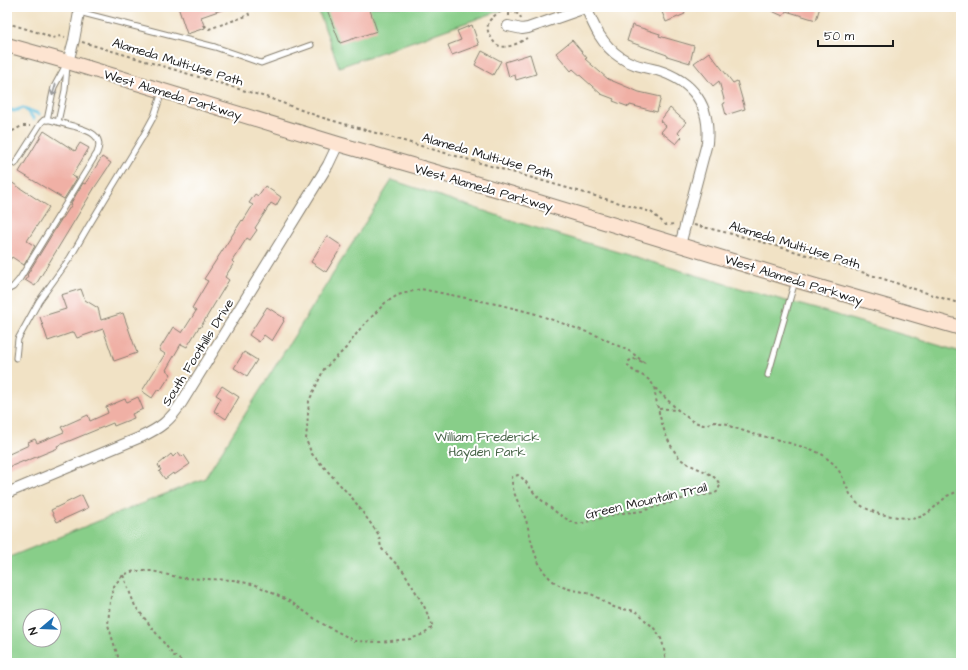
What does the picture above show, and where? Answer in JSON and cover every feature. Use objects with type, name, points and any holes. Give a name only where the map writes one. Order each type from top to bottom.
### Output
[{"type":"main road","name":"West Alameda Parkway","points":[[7,45],[961,328]]},
{"type":"street","points":[[508,26],[522,29],[528,28],[587,7],[598,34],[604,43],[620,58],[641,67],[672,76],[689,88],[696,96],[701,104],[708,123],[707,143],[680,245]]},
{"type":"street","points":[[68,62],[80,10]]},
{"type":"street","name":"South Foothills Drive","points":[[7,493],[141,437],[160,427],[169,419],[182,402],[328,165],[338,144]]},
{"type":"lane","points":[[80,10],[214,47],[261,63],[311,45]]},
{"type":"lane","points":[[47,120],[54,87],[68,62]]},
{"type":"lane","points":[[58,122],[65,90],[68,62]]},
{"type":"lane","points":[[16,358],[18,339],[21,333],[39,301],[70,258],[142,138],[154,116],[162,91]]},
{"type":"lane","points":[[7,290],[13,287],[18,280],[98,150],[99,144],[92,132],[58,122],[44,120],[15,164]]},
{"type":"lane","points":[[768,375],[795,280]]},
{"type":"path","points":[[204,25],[208,29],[249,15],[246,7]]},
{"type":"path","name":"Alameda Multi-Use Path","points":[[7,23],[52,38],[61,36],[269,98],[320,117],[651,212],[666,225],[685,223],[720,231],[811,257],[961,304]]},
{"type":"path","points":[[7,134],[22,126],[30,126],[34,120]]},
{"type":"path","points":[[120,663],[108,625],[110,601],[114,586],[123,575],[134,571],[152,571],[181,578],[233,580],[256,585],[291,602],[321,623],[356,641],[380,642],[410,639],[424,634],[433,627],[424,606],[404,572],[381,548],[380,535],[352,499],[312,454],[306,440],[309,401],[324,368],[346,348],[360,329],[385,303],[398,295],[421,289],[501,305],[536,314],[598,336],[631,352],[646,364],[635,359],[631,359],[628,362],[628,366],[649,379],[654,388],[692,421],[704,425],[715,422],[728,424],[729,426],[756,435],[813,450],[823,455],[835,465],[850,494],[857,503],[879,514],[911,519],[920,517],[928,513],[947,496],[961,490]]},
{"type":"path","name":"Green Mountain Trail","points":[[654,388],[655,398],[665,432],[671,446],[682,461],[703,470],[718,480],[720,485],[718,491],[714,494],[692,496],[642,511],[621,513],[574,524],[544,503],[528,484],[518,475],[512,477],[512,481],[514,492],[522,510],[537,558],[542,569],[560,586],[569,590],[592,594],[603,602],[616,608],[638,613],[651,624],[661,637],[666,656],[666,663]]},
{"type":"path","points":[[659,410],[667,408],[671,410],[678,410]]},
{"type":"path","points":[[123,575],[135,606],[174,656],[185,663]]},
{"type":"green space","points":[[317,7],[511,7],[339,67]]},
{"type":"green space","name":"William Frederick Hayden Park","points":[[392,180],[523,224],[961,352],[961,663],[7,663],[7,558],[205,478]]},
{"type":"building","points":[[178,7],[227,8],[201,17],[205,28],[187,34]]},
{"type":"building","points":[[326,7],[369,7],[377,31],[340,43]]},
{"type":"building","points":[[660,7],[682,7],[685,14],[666,22]]},
{"type":"building","points":[[763,7],[820,7],[816,20],[786,11],[783,16]]},
{"type":"building","points":[[472,25],[479,45],[452,55],[448,45],[461,40],[457,31]]},
{"type":"building","points":[[632,25],[660,34],[659,36],[694,46],[690,63],[627,41]]},
{"type":"building","points":[[572,40],[587,58],[585,59],[608,79],[639,92],[661,97],[657,112],[630,105],[629,107],[613,101],[614,99],[601,94],[573,69],[571,71],[556,53]]},
{"type":"building","points":[[482,51],[501,61],[493,75],[475,65]]},
{"type":"building","points":[[709,52],[733,83],[737,81],[745,109],[726,115],[723,104],[725,103],[719,81],[713,86],[694,63]]},
{"type":"building","points":[[530,54],[536,74],[516,80],[515,75],[509,77],[505,62]]},
{"type":"building","points":[[670,108],[686,122],[678,133],[682,137],[676,144],[661,132],[666,126],[660,121]]},
{"type":"building","points":[[44,131],[75,151],[80,143],[89,148],[72,176],[77,178],[64,199],[19,172]]},
{"type":"building","points":[[102,157],[111,163],[35,286],[25,280],[28,276],[27,275],[72,204],[71,203],[83,183],[85,184]]},
{"type":"building","points":[[11,182],[49,207],[27,241],[35,246],[24,265],[12,257],[7,264],[7,188]]},
{"type":"building","points":[[265,186],[281,197],[276,206],[271,203],[255,228],[257,230],[250,240],[247,238],[232,261],[234,263],[225,277],[229,280],[187,347],[181,344],[166,370],[171,374],[160,391],[158,389],[152,398],[142,391],[165,354],[159,350],[173,327],[182,333],[196,311],[192,308],[208,281],[204,279],[253,205],[249,203],[255,194],[258,196]]},
{"type":"building","points":[[327,236],[342,246],[326,272],[311,262]]},
{"type":"building","points":[[81,289],[85,300],[98,308],[101,320],[123,313],[137,353],[114,361],[103,329],[77,338],[74,332],[48,341],[40,317],[66,309],[61,295]]},
{"type":"building","points":[[267,307],[284,318],[284,321],[272,341],[264,335],[259,342],[249,335]]},
{"type":"building","points":[[244,352],[257,360],[247,376],[234,368]]},
{"type":"building","points":[[222,386],[239,397],[226,419],[214,411],[221,398],[216,395]]},
{"type":"building","points":[[138,397],[143,409],[132,414],[134,418],[114,426],[113,423],[57,446],[58,448],[7,468],[7,455],[29,445],[28,442],[35,439],[37,443],[64,432],[61,427],[88,415],[90,421],[108,413],[106,407],[125,399],[127,402]]},
{"type":"building","points":[[178,452],[182,457],[184,455],[190,464],[174,475],[173,473],[165,479],[159,471],[161,470],[158,465],[171,454],[173,457]]},
{"type":"building","points":[[82,495],[88,508],[57,522],[51,510]]},
{"type":"waterway","points":[[7,109],[14,111],[23,108],[39,114]]},
{"type":"waterway","points":[[26,110],[34,119]]}]
